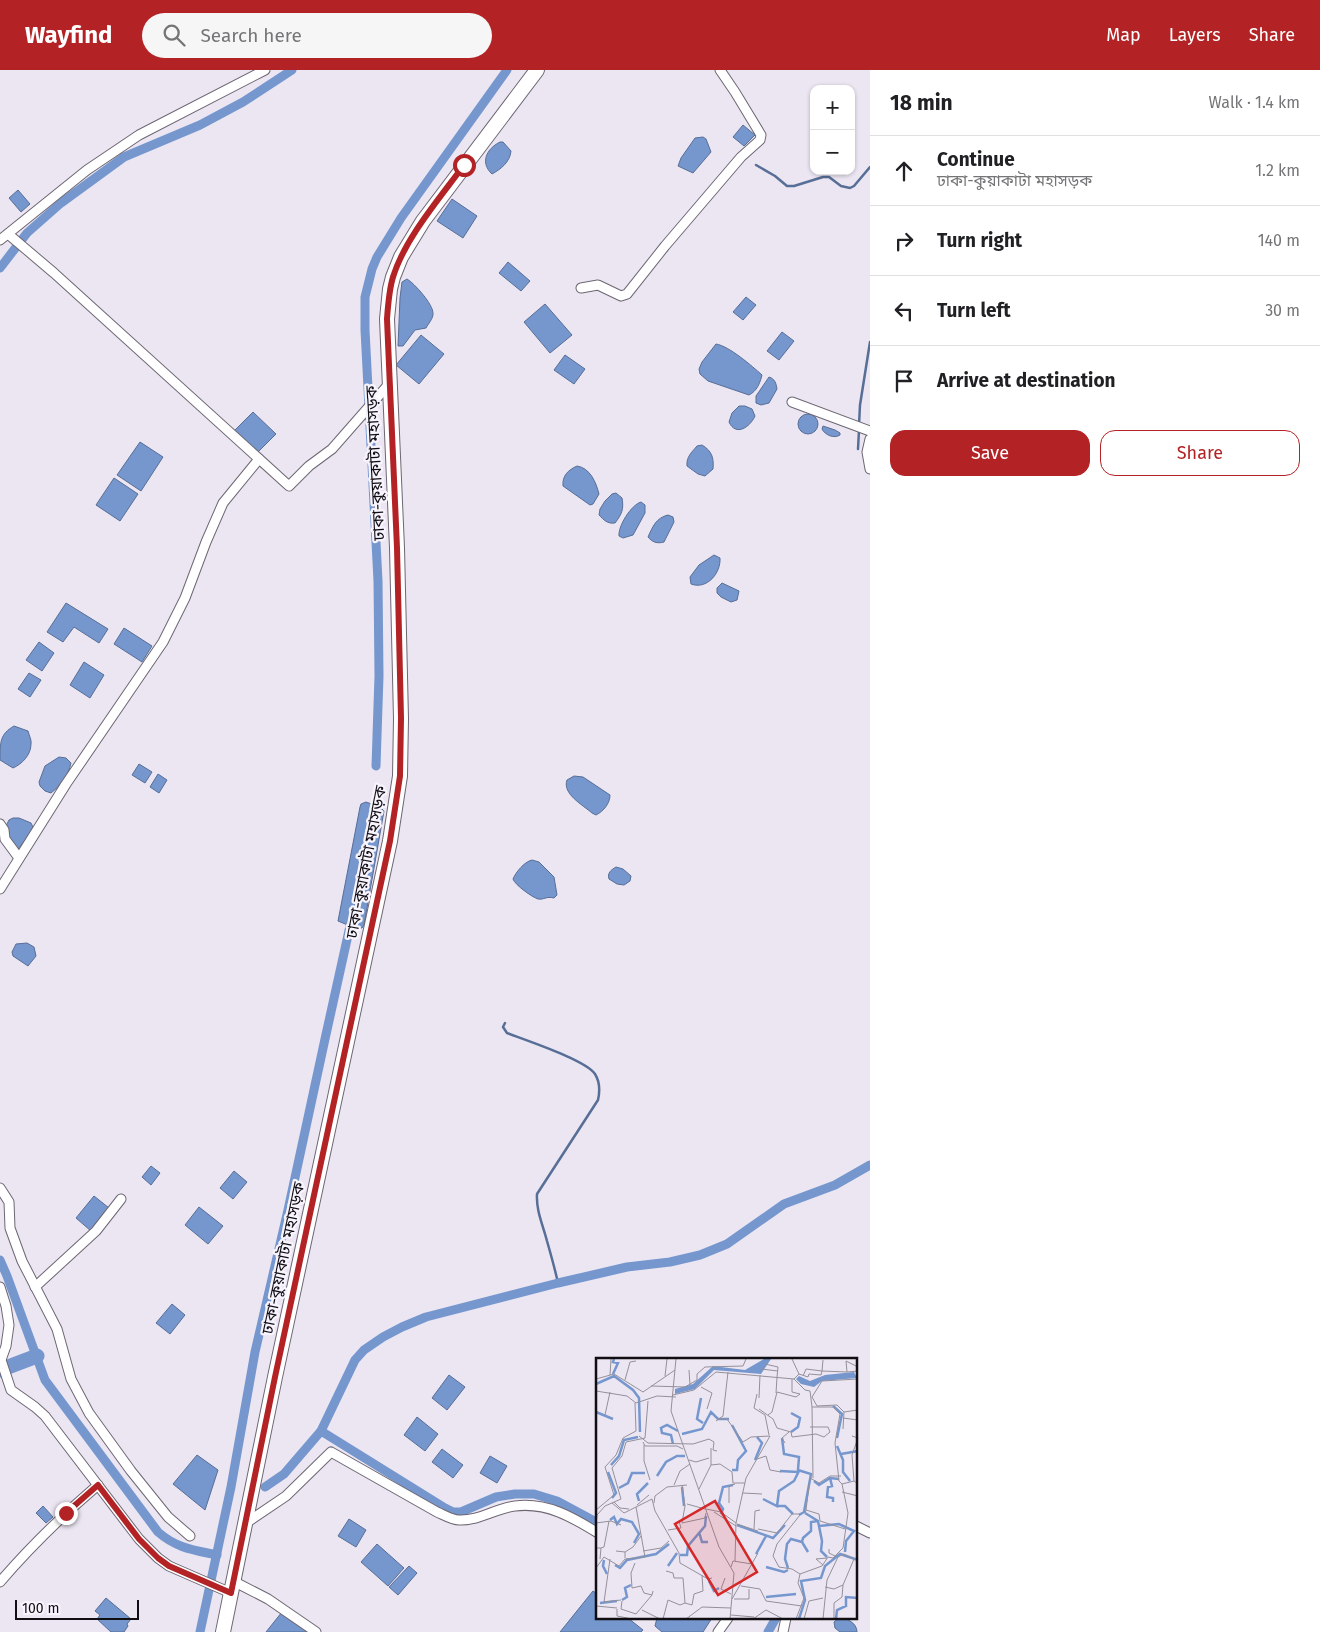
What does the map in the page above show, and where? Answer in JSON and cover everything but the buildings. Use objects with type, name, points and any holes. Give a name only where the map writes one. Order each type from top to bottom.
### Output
[{"type":"main road","name":"ঢাকা-কুয়াকাটা মহাসড়ক","points":[[223,1632],[275,1377],[390,841],[400,776],[401,718],[397,548],[389,384],[388,304],[393,277],[401,257],[423,221],[537,70]]},
{"type":"street","points":[[265,70],[138,136],[86,170],[4,237],[54,273],[289,486],[309,466],[332,449],[389,384]]},
{"type":"street","points":[[581,288],[598,285],[621,296],[627,294],[740,157],[760,140],[761,135],[736,92],[720,70]]},
{"type":"street","points":[[792,402],[870,431]]},
{"type":"street","points":[[870,439],[867,452],[870,469]]},
{"type":"street","points":[[0,889],[66,784],[163,642],[185,598],[223,503],[259,459]]},
{"type":"street","points":[[0,824],[4,830],[5,839],[20,858]]},
{"type":"street","points":[[0,1188],[9,1202],[10,1228],[22,1261],[57,1329],[71,1379],[89,1413],[131,1471],[168,1517],[190,1536]]},
{"type":"street","points":[[35,1287],[96,1231],[121,1200]]},
{"type":"street","points":[[0,1287],[6,1306],[8,1324],[1,1360],[11,1390],[45,1416],[139,1539],[169,1566],[268,1599],[316,1632]]},
{"type":"street","points":[[246,1523],[286,1496],[331,1452],[452,1519],[476,1518],[513,1506],[537,1505],[566,1514],[596,1532]]},
{"type":"street","points":[[0,1582],[20,1558],[98,1485]]},
{"type":"street","points":[[858,1527],[870,1533]]},
{"type":"street","points":[[718,1632],[727,1620]]},
{"type":"water","points":[[743,125],[755,135],[744,146],[733,137]]},
{"type":"water","points":[[703,137],[706,139],[711,152],[693,173],[678,166],[681,158],[695,138]]},
{"type":"water","points":[[503,142],[511,151],[509,159],[499,170],[492,174],[486,165],[486,156],[491,148]]},
{"type":"water","points":[[18,190],[30,204],[21,212],[9,198]]},
{"type":"water","points":[[452,199],[477,216],[463,238],[437,221]]},
{"type":"water","points":[[508,262],[530,281],[521,291],[499,273]]},
{"type":"water","points":[[407,279],[419,289],[427,300],[433,316],[426,328],[415,330],[403,346],[398,346],[402,282]]},
{"type":"water","points":[[746,297],[756,305],[743,320],[733,312]]},
{"type":"water","points":[[545,304],[572,335],[550,353],[524,322]]},
{"type":"water","points":[[782,332],[794,341],[779,360],[767,351]]},
{"type":"water","points":[[421,335],[444,354],[419,384],[396,365]]},
{"type":"water","points":[[716,344],[734,352],[762,375],[758,386],[752,393],[749,395],[708,381],[700,374],[699,369],[702,362]]},
{"type":"water","points":[[565,355],[585,369],[574,384],[554,370]]},
{"type":"water","points":[[769,377],[775,382],[777,389],[769,403],[761,405],[756,403],[756,396]]},
{"type":"water","points":[[739,406],[752,409],[755,416],[750,424],[739,430],[732,427],[729,422],[732,413]]},
{"type":"water","points":[[253,412],[276,434],[256,454],[233,432]]},
{"type":"water","points":[[808,414],[815,417],[818,424],[815,431],[808,434],[801,431],[798,424],[801,417]]},
{"type":"water","points":[[823,426],[835,430],[840,435],[835,437],[827,435],[822,429]]},
{"type":"water","points":[[140,442],[163,457],[141,491],[117,475]]},
{"type":"water","points":[[702,445],[710,452],[713,461],[713,469],[705,476],[698,474],[687,466],[688,457],[697,446]]},
{"type":"water","points":[[577,466],[582,467],[592,476],[596,485],[599,494],[593,504],[590,505],[563,486],[566,474]]},
{"type":"water","points":[[114,478],[138,494],[120,521],[96,505]]},
{"type":"water","points":[[616,493],[622,498],[623,508],[615,523],[610,523],[599,515],[600,509],[612,494]]},
{"type":"water","points":[[641,502],[645,505],[645,513],[633,535],[623,538],[619,536],[626,516],[633,507]]},
{"type":"water","points":[[668,515],[673,517],[674,522],[664,542],[653,541],[648,537],[653,526],[658,520]]},
{"type":"water","points":[[714,555],[720,558],[720,564],[712,579],[702,585],[691,584],[690,577],[699,565]]},
{"type":"water","points":[[722,583],[739,591],[737,600],[731,602],[717,593],[717,588]]},
{"type":"water","points":[[66,603],[108,629],[99,643],[74,627],[63,642],[47,632]]},
{"type":"water","points":[[124,628],[152,646],[142,662],[114,644]]},
{"type":"water","points":[[39,642],[54,653],[42,671],[26,660]]},
{"type":"water","points":[[84,662],[104,675],[90,698],[70,685]]},
{"type":"water","points":[[29,673],[41,680],[30,697],[18,689]]},
{"type":"water","points":[[14,726],[28,731],[31,748],[25,759],[13,768],[0,760],[0,754],[3,736]]},
{"type":"water","points":[[59,757],[66,758],[71,763],[64,779],[51,793],[45,791],[39,782],[45,766]]},
{"type":"water","points":[[139,764],[152,772],[145,783],[132,775]]},
{"type":"water","points":[[158,774],[167,780],[159,793],[150,787]]},
{"type":"water","points":[[574,776],[583,777],[610,795],[608,804],[596,815],[570,794],[566,785],[567,780]]},
{"type":"water","points":[[366,802],[380,807],[384,811],[364,925],[362,928],[355,928],[338,921],[360,807],[361,804]]},
{"type":"water","points":[[19,818],[31,823],[33,827],[18,849],[7,839],[6,826],[9,820]]},
{"type":"water","points":[[532,860],[539,862],[554,877],[557,895],[554,898],[538,899],[514,882],[513,879],[518,870]]},
{"type":"water","points":[[616,867],[623,869],[631,876],[630,881],[624,885],[617,884],[609,879],[610,872]]},
{"type":"water","points":[[27,943],[34,947],[36,956],[28,966],[13,956],[12,952],[16,944]]},
{"type":"water","points":[[151,1166],[160,1173],[151,1185],[142,1177]]},
{"type":"water","points":[[234,1171],[247,1182],[233,1199],[220,1188]]},
{"type":"water","points":[[94,1196],[109,1208],[91,1231],[76,1218]]},
{"type":"water","points":[[199,1207],[223,1226],[208,1244],[185,1225]]},
{"type":"water","points":[[172,1304],[185,1315],[170,1334],[156,1323]]},
{"type":"water","points":[[449,1375],[465,1387],[447,1410],[432,1398]]},
{"type":"water","points":[[417,1417],[438,1434],[425,1451],[404,1435]]},
{"type":"water","points":[[442,1449],[463,1465],[453,1478],[432,1462]]},
{"type":"water","points":[[197,1455],[218,1470],[205,1510],[173,1484]]},
{"type":"water","points":[[490,1456],[507,1466],[497,1483],[480,1473]]},
{"type":"water","points":[[43,1506],[53,1517],[46,1523],[36,1513]]},
{"type":"water","points":[[349,1519],[366,1530],[356,1547],[338,1536]]},
{"type":"water","points":[[377,1544],[404,1568],[388,1586],[361,1562]]},
{"type":"water","points":[[409,1566],[417,1573],[398,1595],[389,1587]]},
{"type":"water","points":[[593,1591],[596,1593],[596,1620],[630,1620],[643,1630],[641,1632],[560,1632]]},
{"type":"water","points":[[106,1598],[131,1619],[124,1632],[111,1632],[97,1619],[100,1615],[95,1611]]},
{"type":"water","points":[[282,1612],[309,1632],[266,1632]]},
{"type":"water","points":[[656,1620],[711,1620],[703,1632],[662,1632],[655,1626]]},
{"type":"water","points":[[836,1620],[847,1620],[855,1626],[857,1632],[840,1632],[835,1628],[834,1622]]},
{"type":"waterway","points":[[0,268],[27,233],[61,203],[124,157],[200,125],[243,102],[292,70]]},
{"type":"waterway","points":[[376,766],[379,676],[378,581],[365,330],[365,297],[377,257],[401,218],[507,70]]},
{"type":"waterway","points":[[756,165],[775,176],[787,186],[829,177],[841,186],[850,188],[854,186],[870,167]]},
{"type":"waterway","points":[[859,425],[860,405],[870,342]]},
{"type":"waterway","points":[[858,449],[859,430]]},
{"type":"waterway","points":[[200,1632],[231,1487],[255,1352],[352,917]]},
{"type":"waterway","points":[[505,1023],[503,1027],[507,1033],[580,1063],[595,1074],[599,1083],[598,1100],[537,1194],[539,1212],[558,1283]]},
{"type":"waterway","points":[[265,1487],[284,1474],[321,1431],[355,1360],[364,1350],[383,1337],[426,1317],[627,1267],[670,1262],[700,1255],[727,1244],[784,1204],[835,1185],[870,1165]]},
{"type":"waterway","points":[[0,1260],[45,1380],[158,1532],[179,1545],[217,1555]]},
{"type":"waterway","points":[[0,1370],[37,1356]]},
{"type":"waterway","points":[[321,1431],[453,1512],[461,1512],[496,1497],[534,1494],[557,1501],[596,1522]]},
{"type":"waterway","points":[[768,1632],[775,1620]]},
{"type":"route","points":[[66,1513],[98,1485],[139,1539],[158,1558],[169,1566],[231,1593],[275,1377],[390,841],[400,776],[401,718],[397,548],[387,319],[390,289],[401,257],[423,221],[464,165]]}]
